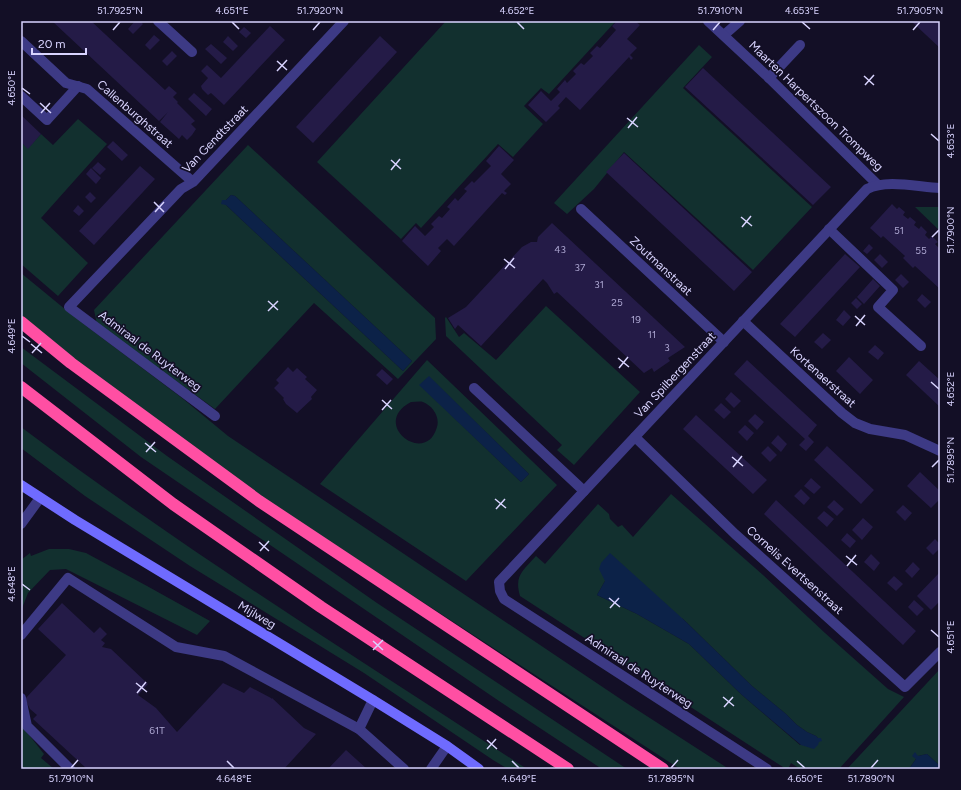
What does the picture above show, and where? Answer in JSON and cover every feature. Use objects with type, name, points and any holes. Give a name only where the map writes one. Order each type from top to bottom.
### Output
[{"type":"highway","points":[[21,322],[71,363],[259,501],[664,769]]},
{"type":"highway","points":[[21,388],[173,504],[321,607],[568,769]]},
{"type":"main road","name":"Mijlweg","points":[[21,485],[142,561],[448,746],[479,769]]},
{"type":"street","points":[[158,21],[192,52]]},
{"type":"street","name":"Van Gendtstraat","points":[[69,307],[181,189],[193,182],[344,21]]},
{"type":"street","name":"Maarten Harpertszoon Trompweg","points":[[708,21],[769,78],[878,185],[940,188]]},
{"type":"street","points":[[724,35],[740,21]]},
{"type":"street","name":"Callenburghstraat","points":[[21,41],[66,83],[87,89],[193,182]]},
{"type":"street","points":[[769,78],[800,45]]},
{"type":"street","points":[[22,96],[47,120],[78,86]]},
{"type":"street","name":"Van Spilbergenstraat","points":[[500,591],[499,582],[867,189],[878,185]]},
{"type":"street","name":"Zoutmanstraat","points":[[581,209],[724,342]]},
{"type":"street","points":[[829,229],[893,290],[878,306],[921,346]]},
{"type":"street","name":"Admiraal de Ruyterweg","points":[[69,307],[215,416]]},
{"type":"street","name":"Kortenaerstraat","points":[[743,321],[842,413],[855,423],[870,429],[905,435],[940,451]]},
{"type":"street","points":[[474,388],[584,491]]},
{"type":"street","name":"Cornelis Evertsenstraat","points":[[635,437],[735,534],[905,687],[940,652]]},
{"type":"street","points":[[21,524],[40,498]]},
{"type":"street","points":[[21,635],[68,578],[176,647],[224,656],[359,729],[404,769]]},
{"type":"street","name":"Admiraal de Ruyterweg","points":[[500,591],[504,599],[767,769]]},
{"type":"street","points":[[21,698],[27,726],[70,769]]},
{"type":"street","points":[[359,729],[373,700]]},
{"type":"street","points":[[431,769],[448,746]]},
{"type":"green space","points":[[446,21],[616,21],[549,94],[541,88],[524,106],[543,124],[513,157],[498,144],[421,228],[416,223],[401,239],[317,162]]},
{"type":"green space","points":[[699,45],[712,57],[683,88],[812,207],[753,270],[624,152],[594,189],[567,214],[554,203]]},
{"type":"green space","points":[[78,119],[107,144],[41,218],[88,263],[58,296],[21,264],[21,142],[28,148],[41,134],[53,145]]},
{"type":"green space","points":[[248,145],[435,318],[436,339],[398,379],[314,303],[215,409],[97,324],[94,310]],"holes":[[[231,195],[235,196],[412,361],[403,371],[222,200],[226,200]]]},
{"type":"green space","points":[[915,207],[940,207],[940,231]]},
{"type":"green space","points":[[21,273],[77,319],[182,398],[228,436],[625,702],[729,769],[680,769],[221,471],[63,351],[21,315]]},
{"type":"green space","points":[[546,306],[640,392],[574,465],[557,450],[562,445],[446,336],[446,317],[459,337],[464,333],[496,360]]},
{"type":"green space","points":[[21,347],[167,456],[377,603],[627,769],[602,769],[499,701],[141,457],[21,363]]},
{"type":"green space","points":[[427,360],[557,485],[466,581],[320,484]],"holes":[[[429,377],[529,474],[521,482],[420,385]],[[411,402],[422,402],[427,404],[433,409],[437,416],[437,427],[431,438],[422,443],[413,442],[404,438],[398,430],[396,421],[400,411]]]},
{"type":"green space","points":[[21,427],[207,560],[527,769],[508,769],[493,760],[364,673],[190,566],[85,496],[21,448]]},
{"type":"green space","points":[[671,494],[763,575],[888,689],[904,697],[839,769],[800,769],[791,763],[788,769],[786,769],[520,596],[518,583],[524,570],[536,556],[545,564],[598,504],[609,514],[610,519],[618,527],[622,525],[633,537]],"holes":[[[605,581],[683,619],[752,686],[797,725],[818,738],[800,745],[742,695],[689,644],[637,614],[597,595]]]},
{"type":"green space","points":[[49,549],[69,549],[86,553],[210,621],[197,635],[66,569],[50,570],[28,593],[21,611],[21,560],[30,553],[31,556]]},
{"type":"green space","points":[[940,669],[940,766],[927,754],[918,756],[909,769],[847,769]]},
{"type":"green space","points":[[21,719],[26,731],[44,754],[41,758],[54,769],[23,769],[21,766]]},
{"type":"water","points":[[231,195],[235,196],[412,361],[403,371],[226,205],[221,204],[222,200],[226,200]]},
{"type":"water","points":[[429,376],[529,474],[521,482],[419,385]]},
{"type":"water","points":[[610,553],[683,619],[752,686],[797,725],[818,738],[821,738],[822,741],[819,742],[814,749],[801,745],[742,695],[689,644],[637,614],[597,595],[605,581],[599,569],[601,563]]},
{"type":"water","points":[[915,752],[918,756],[927,754],[940,766],[940,769],[909,769],[916,759],[912,756]]},
{"type":"building","points":[[52,21],[91,21],[165,90],[169,86],[177,93],[173,97],[195,121],[191,124],[196,129],[192,135],[187,140],[182,135],[179,139],[160,122],[168,112],[159,121]]},
{"type":"building","points":[[135,21],[140,21],[143,24],[133,34],[128,29]]},
{"type":"building","points":[[617,21],[635,21],[640,25],[627,39],[637,48],[630,55],[633,58],[631,60],[629,57],[580,110],[566,97],[558,106],[560,108],[546,122],[528,105],[541,91],[551,101],[560,92],[557,89],[565,80],[567,83],[576,74],[573,71],[581,63],[584,65],[593,56],[590,53],[597,46],[600,48],[616,30],[612,26]]},
{"type":"building","points":[[911,21],[940,21],[940,48]]},
{"type":"building","points":[[270,26],[285,40],[224,105],[211,93],[208,95],[201,86],[208,78],[201,71],[207,65],[221,78]]},
{"type":"building","points":[[244,27],[251,33],[246,38],[239,32]]},
{"type":"building","points":[[154,35],[160,40],[150,50],[145,45]]},
{"type":"building","points":[[228,36],[238,46],[233,51],[223,42]]},
{"type":"building","points":[[380,36],[397,52],[313,143],[296,127]]},
{"type":"building","points":[[211,44],[227,58],[221,64],[205,49]]},
{"type":"building","points":[[172,51],[177,56],[167,66],[162,61]]},
{"type":"building","points":[[703,68],[831,187],[813,205],[685,87]]},
{"type":"building","points":[[194,93],[212,109],[206,116],[188,99]]},
{"type":"building","points":[[21,115],[41,134],[28,149],[21,142]]},
{"type":"building","points":[[113,141],[128,155],[122,161],[107,147]]},
{"type":"building","points":[[499,146],[514,160],[501,174],[511,184],[504,191],[507,193],[505,195],[502,193],[454,246],[447,239],[438,248],[441,251],[428,266],[402,241],[415,226],[425,236],[434,227],[431,224],[439,216],[442,218],[450,209],[447,207],[455,198],[458,201],[467,191],[464,189],[472,181],[474,183],[491,166],[486,161]]},
{"type":"building","points":[[624,153],[752,272],[734,291],[606,172]]},
{"type":"building","points":[[98,162],[106,169],[100,175],[92,168]]},
{"type":"building","points":[[140,166],[155,179],[94,245],[79,231]]},
{"type":"building","points":[[91,168],[101,178],[96,184],[86,174]]},
{"type":"building","points":[[90,192],[96,198],[91,203],[85,197]]},
{"type":"building","points":[[892,204],[897,209],[899,207],[905,212],[903,215],[908,219],[910,217],[916,222],[914,225],[919,229],[921,226],[927,232],[925,235],[929,239],[932,236],[938,242],[935,244],[940,249],[940,289],[915,266],[913,268],[903,258],[905,256],[883,236],[881,238],[870,228]]},
{"type":"building","points":[[78,205],[84,211],[79,216],[73,211]]},
{"type":"building","points":[[552,223],[685,347],[668,358],[670,361],[654,372],[652,368],[644,373],[557,292],[554,294],[543,279],[481,346],[458,325],[455,329],[448,318],[466,307],[522,247],[531,242],[537,242],[538,237]]},
{"type":"building","points":[[869,244],[873,248],[867,254],[863,251]]},
{"type":"building","points":[[845,254],[860,267],[795,337],[780,324]]},
{"type":"building","points":[[880,254],[888,262],[882,268],[874,260]]},
{"type":"building","points":[[901,274],[909,282],[903,288],[895,280]]},
{"type":"building","points":[[873,279],[880,286],[864,304],[857,297]]},
{"type":"building","points":[[922,294],[931,302],[925,308],[917,300]]},
{"type":"building","points":[[856,298],[862,304],[857,309],[851,303]]},
{"type":"building","points":[[844,310],[851,317],[843,326],[836,320]]},
{"type":"building","points":[[823,333],[831,340],[822,349],[814,342]]},
{"type":"building","points":[[875,345],[884,353],[878,360],[868,352]]},
{"type":"building","points":[[849,357],[873,380],[860,394],[836,371]]},
{"type":"building","points":[[747,360],[817,425],[808,436],[814,442],[806,451],[799,445],[805,439],[734,374]]},
{"type":"building","points":[[919,361],[940,380],[940,407],[906,375]]},
{"type":"building","points":[[288,367],[293,372],[297,368],[307,377],[305,379],[317,390],[311,397],[312,399],[297,413],[286,404],[283,399],[284,398],[274,388],[279,383],[276,380]]},
{"type":"building","points":[[382,369],[393,379],[387,385],[376,375]]},
{"type":"building","points":[[731,392],[741,401],[734,408],[725,399]]},
{"type":"building","points":[[721,403],[731,412],[724,419],[714,410]]},
{"type":"building","points":[[755,414],[764,422],[757,430],[748,421]]},
{"type":"building","points":[[696,415],[767,480],[753,494],[683,429]]},
{"type":"building","points":[[745,425],[754,433],[747,441],[738,432]]},
{"type":"building","points":[[778,435],[787,444],[781,452],[771,443]]},
{"type":"building","points":[[768,446],[777,455],[770,462],[761,453]]},
{"type":"building","points":[[827,446],[874,490],[861,504],[814,460]]},
{"type":"building","points":[[920,472],[940,491],[940,499],[931,508],[907,486]]},
{"type":"building","points":[[811,478],[821,487],[814,494],[804,486]]},
{"type":"building","points":[[801,489],[810,498],[804,505],[794,496]]},
{"type":"building","points":[[776,500],[916,631],[903,645],[764,514]]},
{"type":"building","points":[[834,500],[844,509],[837,516],[827,507]]},
{"type":"building","points":[[903,505],[912,513],[905,521],[896,512]]},
{"type":"building","points":[[824,511],[834,519],[827,527],[817,518]]},
{"type":"building","points":[[863,518],[873,527],[862,540],[852,530]]},
{"type":"building","points":[[847,533],[856,541],[850,548],[841,540]]},
{"type":"building","points":[[935,539],[940,544],[940,548],[933,555],[926,548]]},
{"type":"building","points":[[871,554],[880,563],[874,571],[864,562]]},
{"type":"building","points":[[913,562],[920,569],[912,578],[905,571]]},
{"type":"building","points":[[940,572],[940,601],[931,610],[917,596]]},
{"type":"building","points":[[894,576],[903,584],[896,591],[887,583]]},
{"type":"building","points":[[914,600],[924,609],[917,616],[908,607]]},
{"type":"building","points":[[62,603],[94,633],[100,627],[107,634],[101,640],[105,643],[102,647],[111,649],[148,684],[138,695],[156,708],[177,732],[223,683],[244,693],[250,687],[271,699],[272,698],[304,728],[316,734],[284,769],[87,769],[33,719],[37,715],[30,709],[25,699],[66,655],[38,629]]},
{"type":"building","points":[[346,750],[367,769],[328,769]]}]
